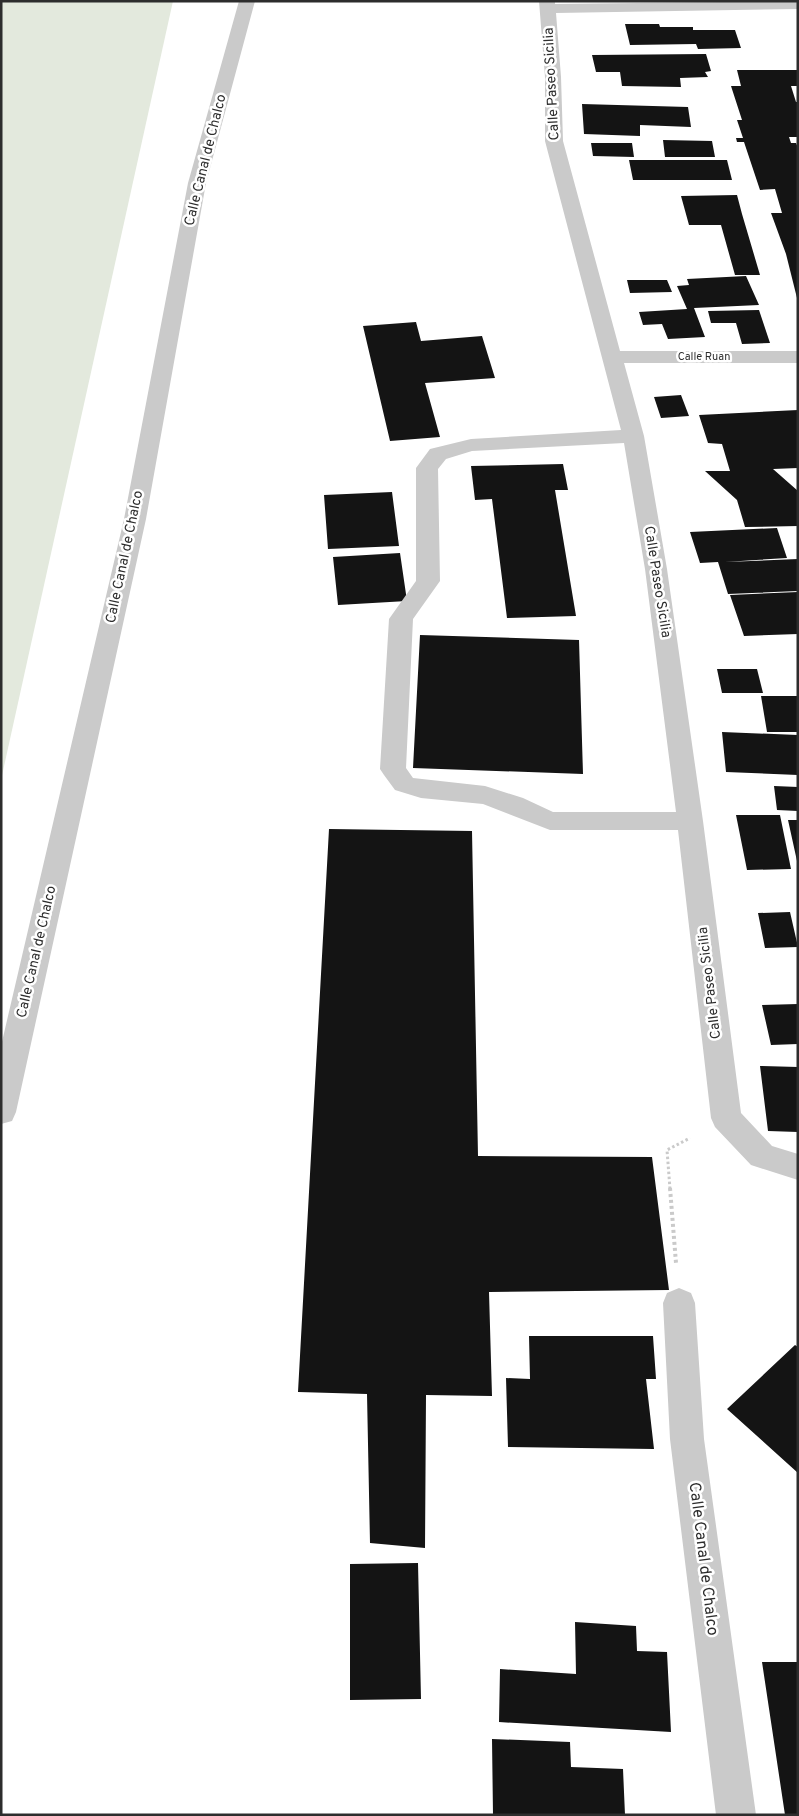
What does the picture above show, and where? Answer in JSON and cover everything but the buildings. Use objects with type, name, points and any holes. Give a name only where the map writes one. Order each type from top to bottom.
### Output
[{"type":"street","name":"Calle Canal de Chalco","points":[[1,1112],[134,519],[197,183],[247,1]]},
{"type":"street","points":[[548,5],[798,4]]},
{"type":"street","name":"Calle Paseo Sicilia","points":[[548,5],[553,77],[554,141],[633,436],[656,570],[690,821],[726,1118]]},
{"type":"street","name":"Calle Ruan","points":[[611,357],[798,357]]},
{"type":"street","points":[[633,436],[471,445],[438,454],[427,468],[428,581],[401,618],[393,769],[404,784],[421,788],[485,795],[550,821],[690,821]]},
{"type":"street","points":[[726,1118],[762,1156],[798,1167]]},
{"type":"street","name":"Calle Canal de Chalco","points":[[680,1303],[687,1439],[736,1815]]},
{"type":"path","points":[[680,1303],[667,1150],[726,1118]]},
{"type":"shaded area","points":[[1,1],[173,1],[1,780]]}]
